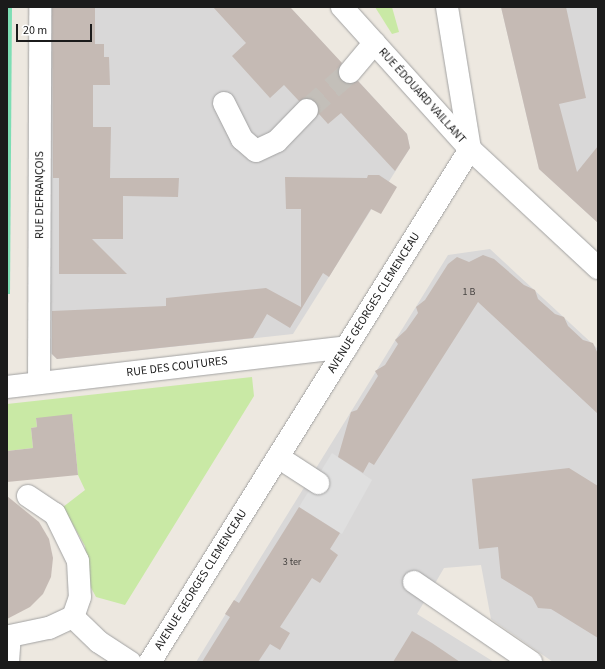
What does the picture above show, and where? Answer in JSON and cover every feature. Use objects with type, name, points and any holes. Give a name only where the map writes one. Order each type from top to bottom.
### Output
[{"type":"street","name":"RUE DEFRANÇOIS","points":[[39,383],[40,7]]},
{"type":"street","name":"RUE ÉDOUARD VAILLANT","points":[[342,7],[470,149],[598,268]]},
{"type":"street","points":[[447,7],[470,149]]},
{"type":"street","name":"RUE ÉDOUARD VAILLANT","points":[[350,72],[374,43]]},
{"type":"street","points":[[224,103],[242,139],[256,150],[277,141],[307,110]]},
{"type":"street","name":"AVENUE GEORGES CLEMENCEAU","points":[[150,662],[470,149]]},
{"type":"street","name":"RUE DES COUTURES","points":[[7,387],[347,347]]},
{"type":"street","points":[[278,457],[318,483]]},
{"type":"street","points":[[8,662],[10,636],[49,628],[72,617],[80,597],[78,561],[55,514],[28,496]]},
{"type":"street","points":[[414,582],[531,662]]},
{"type":"street","points":[[72,617],[99,642],[130,662]]},
{"type":"shaded area","points":[[50,7],[290,7],[407,134],[410,148],[293,334],[57,359],[48,351]]},
{"type":"shaded area","points":[[501,7],[598,7],[598,223],[539,169]]},
{"type":"shaded area","points":[[490,249],[598,349],[598,662],[553,662],[491,619],[481,565],[444,568],[417,614],[494,662],[196,662],[448,255]]},
{"type":"shaded area","points":[[332,453],[372,480],[342,534],[299,507]]},
{"type":"green space","points":[[7,7],[12,7],[10,294],[7,294]]},
{"type":"green space","points":[[375,7],[392,7],[399,32],[392,34]]},
{"type":"green space","points":[[252,377],[254,396],[125,605],[96,597],[89,584],[85,546],[63,507],[85,490],[78,475],[72,415],[36,419],[37,427],[31,428],[33,448],[7,451],[7,404]]},
{"type":"building","points":[[52,7],[95,7],[95,44],[104,44],[104,57],[109,57],[110,85],[93,85],[93,127],[111,127],[110,178],[179,178],[178,197],[123,196],[123,239],[92,239],[127,274],[59,274],[59,178],[53,178]]},
{"type":"building","points":[[213,7],[290,7],[342,63],[338,70],[342,81],[348,84],[358,81],[407,134],[410,148],[395,171],[341,113],[328,124],[319,114],[315,101],[310,98],[299,101],[284,85],[270,98],[232,56],[246,43]]},
{"type":"building","points":[[501,7],[566,7],[586,98],[559,104],[577,172],[598,146],[598,223],[539,169]]},
{"type":"building","points":[[368,175],[379,175],[397,187],[381,214],[371,209],[329,277],[323,273],[290,328],[267,314],[253,338],[57,359],[52,354],[52,311],[166,306],[166,298],[266,288],[301,307],[301,209],[286,209],[285,177],[367,178]]},
{"type":"building","points":[[483,255],[494,259],[524,285],[535,290],[538,299],[555,314],[564,317],[568,326],[583,340],[593,343],[598,354],[598,414],[478,302],[374,465],[369,462],[363,473],[338,457],[351,412],[357,410],[378,376],[375,371],[385,365],[398,344],[395,340],[406,330],[418,313],[416,307],[425,300],[448,264],[457,257],[469,262]]},
{"type":"building","points":[[72,414],[78,475],[7,482],[7,451],[33,448],[31,428],[37,427],[36,418]]},
{"type":"building","points":[[569,468],[598,486],[598,638],[551,609],[538,608],[532,597],[501,578],[498,547],[479,549],[472,479]]},
{"type":"building","points":[[7,496],[39,522],[49,539],[53,558],[51,577],[43,594],[30,607],[7,619]]},
{"type":"building","points":[[299,507],[340,533],[330,549],[338,555],[320,583],[312,578],[280,627],[290,633],[280,650],[270,644],[258,662],[202,662],[230,617],[225,614],[234,600],[239,603]]},
{"type":"building","points":[[412,631],[432,643],[460,662],[393,662]]},
{"type":"tunnel","points":[[307,110],[350,72]]}]
